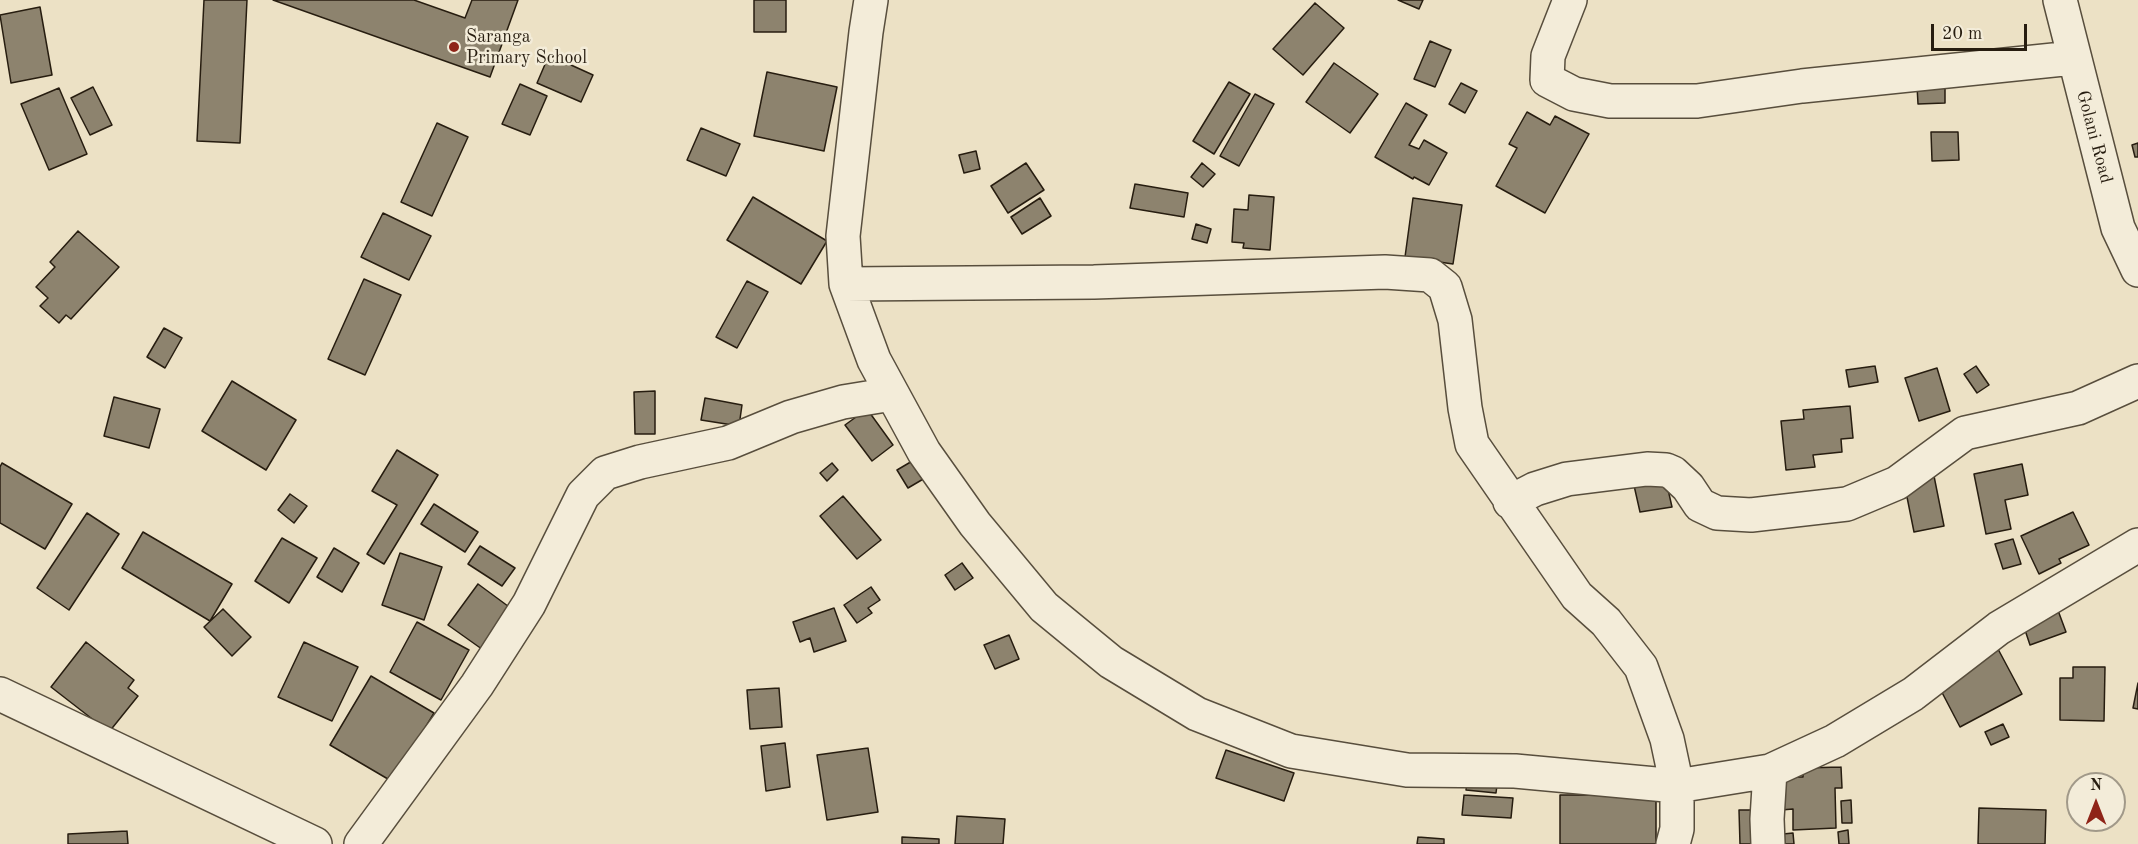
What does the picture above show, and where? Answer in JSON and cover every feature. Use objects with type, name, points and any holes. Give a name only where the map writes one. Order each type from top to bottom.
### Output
[{"type":"street","points":[[871,0],[843,236],[846,284],[874,360],[924,452],[969,516],[1044,607],[1111,662],[1197,714],[1291,751],[1407,770],[1515,771],[1677,786],[1770,771],[1835,741],[1894,706],[1999,628],[2138,545]]},
{"type":"street","points":[[1570,0],[1548,56],[1547,80],[1574,94],[1610,101],[1697,101],[1814,85],[2073,58]]},
{"type":"street","name":"Golani Road","points":[[2060,0],[2118,228],[2138,270]]},
{"type":"street","points":[[846,284],[1094,282],[1385,272],[1430,275],[1445,286],[1455,320],[1465,408],[1472,444],[1576,596],[1606,622],[1641,667],[1667,739],[1677,786],[1677,829],[1673,844]]},
{"type":"street","points":[[1510,502],[1535,489],[1568,479],[1647,469],[1666,470],[1673,473],[1688,487],[1700,505],[1718,513],[1750,515],[1847,504],[1897,483],[1965,433],[2078,408],[2138,381]]},
{"type":"street","points":[[361,844],[483,676],[530,604],[583,495],[605,473],[640,462],[728,443],[791,417],[843,402],[892,394]]},
{"type":"street","points":[[0,694],[315,844]]},
{"type":"street","points":[[1768,844],[1770,771]]},
{"type":"building","points":[[204,0],[247,0],[240,143],[197,141]]},
{"type":"building","name":"Saranga Primary School","points":[[273,0],[414,0],[465,18],[472,0],[518,0],[490,77]]},
{"type":"building","points":[[754,0],[786,0],[786,32],[754,32]]},
{"type":"building","points":[[1398,0],[1423,0],[1419,9]]},
{"type":"building","points":[[1315,3],[1344,28],[1303,75],[1273,49]]},
{"type":"building","points":[[40,7],[52,75],[11,83],[0,15]]},
{"type":"building","points":[[1430,41],[1451,50],[1435,87],[1414,79]]},
{"type":"building","name":"Saranga Primary School","points":[[549,55],[593,75],[581,102],[537,83]]},
{"type":"building","points":[[1334,63],[1378,94],[1350,133],[1306,102]]},
{"type":"building","points":[[767,72],[837,87],[824,151],[754,136]]},
{"type":"building","points":[[1229,82],[1250,94],[1214,154],[1193,141]]},
{"type":"building","points":[[1461,83],[1477,91],[1465,113],[1449,104]]},
{"type":"building","name":"Saranga Primary School","points":[[520,84],[547,96],[530,135],[502,124]]},
{"type":"building","points":[[1917,86],[1945,86],[1945,103],[1918,104]]},
{"type":"building","points":[[93,87],[112,125],[90,135],[71,98]]},
{"type":"building","points":[[59,88],[87,154],[49,170],[21,104]]},
{"type":"building","points":[[1255,94],[1274,104],[1239,166],[1220,156]]},
{"type":"building","points":[[1406,103],[1427,115],[1409,145],[1419,149],[1424,140],[1447,153],[1429,185],[1414,177],[1413,179],[1375,157]]},
{"type":"building","points":[[1527,112],[1550,125],[1555,116],[1589,134],[1545,213],[1496,186],[1517,148],[1509,144]]},
{"type":"building","points":[[437,123],[468,137],[432,216],[401,202]]},
{"type":"building","points":[[701,128],[740,144],[726,176],[687,160]]},
{"type":"building","points":[[1931,132],[1958,132],[1959,160],[1932,161]]},
{"type":"building","points":[[2138,143],[2138,157],[2135,157],[2132,145]]},
{"type":"building","points":[[976,151],[980,169],[964,173],[959,155]]},
{"type":"building","points":[[1026,163],[1044,190],[1008,213],[991,186]]},
{"type":"building","points":[[1202,163],[1215,174],[1203,187],[1191,177]]},
{"type":"building","points":[[1135,184],[1188,193],[1184,217],[1130,208]]},
{"type":"building","points":[[1249,195],[1274,197],[1270,250],[1243,248],[1244,243],[1232,242],[1234,209],[1248,210]]},
{"type":"building","points":[[753,197],[827,241],[801,284],[727,240]]},
{"type":"building","points":[[1040,198],[1051,216],[1022,234],[1011,217]]},
{"type":"building","points":[[1413,198],[1462,205],[1453,264],[1405,257]]},
{"type":"building","points":[[383,213],[431,236],[409,280],[361,257]]},
{"type":"building","points":[[1196,224],[1211,229],[1207,243],[1192,239]]},
{"type":"building","points":[[78,231],[119,267],[71,319],[66,315],[59,323],[40,306],[48,298],[36,287],[55,267],[50,262]]},
{"type":"building","points":[[364,279],[401,295],[365,375],[328,359]]},
{"type":"building","points":[[747,281],[768,292],[737,348],[716,337]]},
{"type":"building","points":[[164,328],[182,338],[165,368],[147,357]]},
{"type":"building","points":[[1875,366],[1878,382],[1849,387],[1846,370]]},
{"type":"building","points":[[1976,366],[1989,385],[1977,393],[1964,374]]},
{"type":"building","points":[[1937,368],[1950,411],[1919,421],[1905,378]]},
{"type":"building","points":[[232,381],[296,420],[266,470],[202,431]]},
{"type":"building","points":[[655,391],[655,434],[635,434],[634,392]]},
{"type":"building","points":[[114,397],[160,409],[149,448],[104,436]]},
{"type":"building","points":[[705,398],[742,405],[739,426],[701,420]]},
{"type":"building","points":[[1850,406],[1853,438],[1841,439],[1842,452],[1813,455],[1815,467],[1786,470],[1781,421],[1804,419],[1803,410]]},
{"type":"building","points":[[867,409],[893,445],[872,461],[845,425]]},
{"type":"building","points":[[397,450],[438,475],[384,564],[367,554],[397,505],[372,491]]},
{"type":"building","points":[[914,460],[925,478],[908,488],[897,470]]},
{"type":"building","points":[[2,463],[72,504],[45,549],[0,523],[0,467]]},
{"type":"building","points":[[832,463],[838,470],[827,481],[820,473]]},
{"type":"building","points":[[2022,464],[2028,495],[2005,500],[2011,529],[1986,534],[1974,474]]},
{"type":"building","points":[[1933,471],[1944,526],[1914,532],[1903,477]]},
{"type":"building","points":[[1665,476],[1672,507],[1640,512],[1633,481]]},
{"type":"building","points":[[290,494],[307,506],[294,523],[278,510]]},
{"type":"building","points":[[843,496],[881,540],[857,559],[820,516]]},
{"type":"building","points":[[434,504],[478,532],[465,552],[421,524]]},
{"type":"building","points":[[2073,512],[2089,545],[2059,559],[2061,563],[2039,574],[2021,536]]},
{"type":"building","points":[[87,513],[119,534],[69,610],[37,588]]},
{"type":"building","points":[[143,532],[232,584],[210,621],[122,568]]},
{"type":"building","points":[[282,538],[317,558],[289,603],[255,581]]},
{"type":"building","points":[[2013,539],[2021,564],[2003,569],[1995,544]]},
{"type":"building","points":[[480,546],[515,568],[502,586],[468,564]]},
{"type":"building","points":[[334,548],[359,563],[342,592],[317,577]]},
{"type":"building","points":[[400,553],[442,567],[424,620],[382,605]]},
{"type":"building","points":[[962,563],[973,578],[955,590],[945,575]]},
{"type":"building","points":[[478,584],[516,612],[486,652],[448,625]]},
{"type":"building","points":[[871,587],[880,600],[868,608],[872,613],[857,623],[844,605]]},
{"type":"building","points":[[2056,605],[2066,632],[2030,645],[2021,618]]},
{"type":"building","points":[[834,608],[846,641],[814,652],[810,638],[800,642],[793,622]]},
{"type":"building","points":[[223,609],[251,637],[232,656],[204,627]]},
{"type":"building","points":[[417,622],[469,650],[441,700],[390,672]]},
{"type":"building","points":[[1009,635],[1019,659],[995,669],[984,645]]},
{"type":"building","points":[[86,642],[134,680],[128,688],[138,696],[109,732],[51,687]]},
{"type":"building","points":[[304,642],[358,667],[332,721],[278,697]]},
{"type":"building","points":[[1998,649],[2022,694],[1960,727],[1936,681]]},
{"type":"building","points":[[2073,667],[2105,667],[2104,721],[2060,720],[2060,678],[2073,678]]},
{"type":"building","points":[[371,676],[434,713],[393,782],[330,745]]},
{"type":"building","points":[[2138,683],[2138,709],[2133,708]]},
{"type":"building","points":[[779,688],[782,727],[750,729],[747,690]]},
{"type":"building","points":[[2003,724],[2009,737],[1991,745],[1985,732]]},
{"type":"building","points":[[785,743],[790,787],[766,791],[761,746]]},
{"type":"building","points":[[868,748],[878,812],[827,820],[817,755]]},
{"type":"building","points":[[1226,750],[1294,773],[1284,801],[1216,778]]},
{"type":"building","points":[[1841,767],[1842,788],[1835,788],[1836,828],[1793,830],[1793,809],[1781,810],[1780,777],[1803,777],[1803,768]]},
{"type":"building","points":[[1468,774],[1498,777],[1496,793],[1466,790]]},
{"type":"building","points":[[1464,795],[1513,798],[1511,818],[1462,815]]},
{"type":"building","points":[[1560,795],[1656,795],[1656,844],[1560,844]]},
{"type":"building","points":[[1851,800],[1852,823],[1842,823],[1841,801]]},
{"type":"building","points":[[1979,808],[2046,810],[2045,844],[1978,844]]},
{"type":"building","points":[[1739,810],[1759,810],[1760,844],[1740,844]]},
{"type":"building","points":[[957,816],[1005,819],[1003,844],[955,844]]},
{"type":"building","points":[[1848,830],[1849,844],[1839,844],[1838,832]]},
{"type":"building","points":[[127,831],[128,844],[68,844],[68,834]]},
{"type":"building","points":[[1793,833],[1794,844],[1774,844],[1773,835]]},
{"type":"building","points":[[902,837],[939,839],[939,844],[902,844]]},
{"type":"building","points":[[1418,837],[1444,839],[1444,844],[1417,844]]},
{"type":"place","name":"Saranga Primary School","points":[[454,47]]}]
